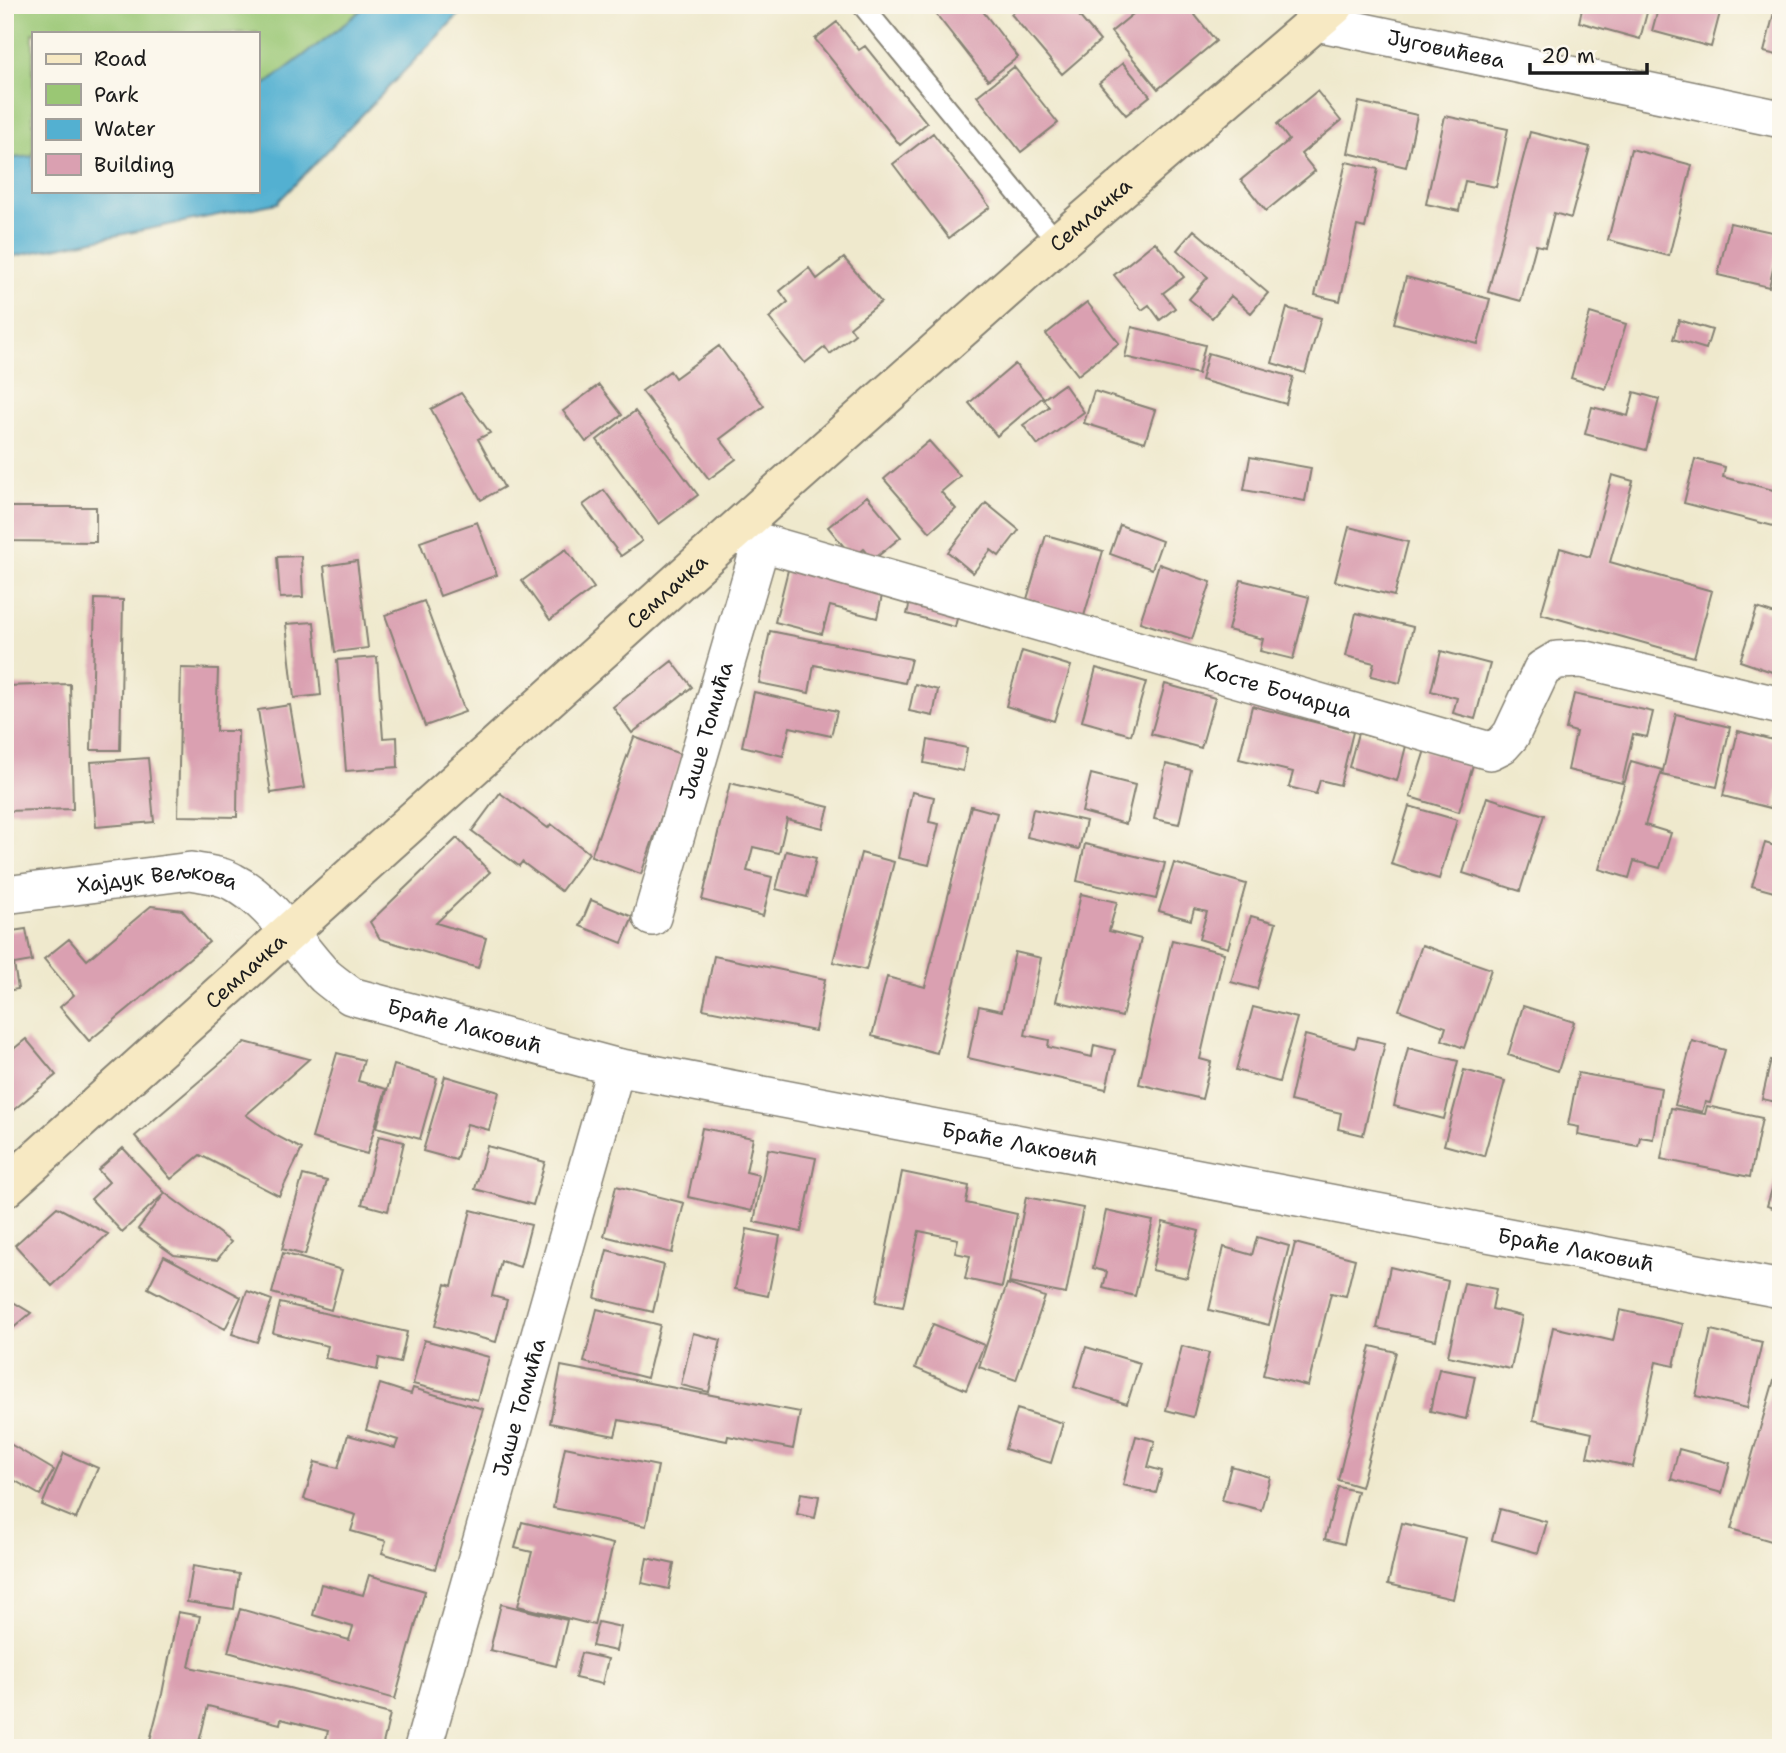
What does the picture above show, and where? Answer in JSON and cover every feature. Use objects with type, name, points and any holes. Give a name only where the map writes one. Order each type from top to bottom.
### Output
[{"type":"main road","name":"Семлачка","points":[[5,1188],[289,931],[746,538],[1058,243],[1326,14]]},
{"type":"street","name":"Југовићева","points":[[1326,14],[1781,119]]},
{"type":"street","name":"Косте Бочарца","points":[[746,538],[1490,751],[1502,746],[1511,735],[1542,669],[1557,660],[1582,659],[1781,706]]},
{"type":"street","name":"Јаше Томића","points":[[652,917],[746,538]]},
{"type":"street","name":"Хајдук Вељкова","points":[[5,895],[191,871],[233,881],[252,894],[289,931]]},
{"type":"street","name":"Браће Лаковић","points":[[289,931],[326,977],[351,996],[616,1067],[1781,1289]]},
{"type":"street","name":"Јаше Томића","points":[[423,1748],[616,1067]]},
{"type":"lane","points":[[862,5],[1058,243]]},
{"type":"green space","points":[[5,5],[367,5],[259,89],[259,32],[32,32],[32,156],[5,159]]},
{"type":"water","points":[[367,5],[468,5],[277,203],[5,258],[5,159],[32,156],[32,192],[259,192],[259,89]]},
{"type":"building","points":[[948,5],[978,5],[1018,57],[988,80],[936,14]]},
{"type":"building","points":[[1021,5],[1070,5],[1100,41],[1062,74],[1011,14]]},
{"type":"building","points":[[1144,5],[1187,5],[1216,41],[1158,89],[1111,32]]},
{"type":"building","points":[[1583,5],[1649,5],[1640,39],[1579,22]]},
{"type":"building","points":[[1659,5],[1722,5],[1711,47],[1652,31]]},
{"type":"building","points":[[1776,5],[1781,5],[1781,56],[1764,52]]},
{"type":"building","points":[[837,22],[859,50],[865,46],[927,123],[900,145],[815,39]]},
{"type":"building","points":[[1123,63],[1150,96],[1126,115],[1099,83]]},
{"type":"building","points":[[1014,67],[1058,123],[1021,152],[977,96]]},
{"type":"building","points":[[1317,91],[1341,121],[1301,154],[1315,171],[1266,211],[1241,180],[1289,140],[1277,124]]},
{"type":"building","points":[[1359,102],[1417,115],[1406,167],[1348,153]]},
{"type":"building","points":[[1445,116],[1508,129],[1496,187],[1465,181],[1459,211],[1426,204]]},
{"type":"building","points":[[1530,132],[1590,147],[1571,218],[1554,213],[1545,247],[1536,245],[1521,301],[1488,292]]},
{"type":"building","points":[[933,133],[990,207],[949,238],[893,164]]},
{"type":"building","points":[[1631,149],[1692,165],[1669,256],[1608,240]]},
{"type":"building","points":[[1346,162],[1378,169],[1365,228],[1357,226],[1340,301],[1315,295]]},
{"type":"building","points":[[1730,223],[1781,234],[1769,287],[1718,275]]},
{"type":"building","points":[[1194,230],[1268,293],[1251,313],[1231,296],[1212,318],[1189,299],[1208,277],[1177,250]]},
{"type":"building","points":[[1155,242],[1184,277],[1163,293],[1175,308],[1160,320],[1149,305],[1142,310],[1114,275]]},
{"type":"building","points":[[844,258],[881,302],[850,327],[855,334],[830,354],[825,347],[805,363],[769,318],[788,302],[780,291],[809,268],[817,279]]},
{"type":"building","points":[[1406,277],[1490,299],[1478,344],[1394,323]]},
{"type":"building","points":[[1087,302],[1119,343],[1078,375],[1046,334]]},
{"type":"building","points":[[1287,308],[1321,318],[1305,373],[1272,363]]},
{"type":"building","points":[[1590,313],[1626,324],[1606,389],[1571,378]]},
{"type":"building","points":[[1679,320],[1712,330],[1706,349],[1673,339]]},
{"type":"building","points":[[1132,327],[1205,345],[1198,374],[1125,357]]},
{"type":"building","points":[[719,346],[764,406],[720,439],[736,459],[709,479],[642,391],[670,371],[675,378]]},
{"type":"building","points":[[1208,353],[1293,377],[1286,404],[1201,380]]},
{"type":"building","points":[[1015,364],[1043,397],[997,436],[969,403]]},
{"type":"building","points":[[1064,384],[1084,412],[1038,445],[1023,425],[1049,407],[1043,399]]},
{"type":"building","points":[[599,385],[622,415],[586,442],[563,411]]},
{"type":"building","points":[[1094,391],[1155,410],[1145,442],[1084,423]]},
{"type":"building","points":[[1634,392],[1659,399],[1646,450],[1585,434],[1592,407],[1628,416]]},
{"type":"building","points":[[461,393],[490,433],[478,439],[504,487],[481,500],[431,409]]},
{"type":"building","points":[[635,411],[698,495],[659,524],[597,440]]},
{"type":"building","points":[[929,441],[960,476],[941,492],[956,509],[930,532],[884,479]]},
{"type":"building","points":[[1250,457],[1311,468],[1305,501],[1244,490]]},
{"type":"building","points":[[1695,459],[1725,467],[1723,477],[1781,492],[1781,528],[1684,503]]},
{"type":"building","points":[[1612,475],[1633,481],[1610,562],[1712,591],[1694,657],[1541,614],[1560,548],[1590,557]]},
{"type":"building","points":[[604,490],[642,541],[621,556],[583,505]]},
{"type":"building","points":[[867,496],[901,537],[873,560],[864,549],[853,558],[828,527]]},
{"type":"building","points":[[986,503],[1019,530],[999,556],[991,550],[973,573],[948,552]]},
{"type":"building","points":[[5,507],[96,507],[96,542],[5,541]]},
{"type":"building","points":[[477,522],[497,575],[440,596],[420,542]]},
{"type":"building","points":[[1120,525],[1162,541],[1152,569],[1110,554]]},
{"type":"building","points":[[1349,527],[1408,542],[1394,596],[1335,581]]},
{"type":"building","points":[[1046,535],[1103,551],[1084,616],[1027,599]]},
{"type":"building","points":[[566,549],[594,588],[550,620],[522,581]]},
{"type":"building","points":[[301,556],[303,597],[280,598],[277,557]]},
{"type":"building","points":[[357,561],[368,648],[335,652],[324,566]]},
{"type":"building","points":[[1159,564],[1211,582],[1192,639],[1140,622]]},
{"type":"building","points":[[789,566],[883,591],[877,618],[830,606],[822,634],[775,622]]},
{"type":"building","points":[[1241,580],[1309,597],[1293,659],[1260,651],[1263,639],[1228,630]]},
{"type":"building","points":[[912,594],[960,606],[955,627],[907,614]]},
{"type":"building","points":[[95,599],[123,600],[120,750],[91,750]]},
{"type":"building","points":[[424,601],[465,712],[425,726],[385,615]]},
{"type":"building","points":[[1757,608],[1781,616],[1781,675],[1740,661]]},
{"type":"building","points":[[1356,613],[1413,627],[1400,683],[1371,676],[1374,663],[1346,656]]},
{"type":"building","points":[[314,622],[321,695],[294,698],[286,624]]},
{"type":"building","points":[[770,631],[911,659],[905,683],[814,665],[809,693],[759,683]]},
{"type":"building","points":[[1022,651],[1071,666],[1054,721],[1006,706]]},
{"type":"building","points":[[1441,651],[1490,664],[1475,719],[1453,713],[1457,698],[1431,691]]},
{"type":"building","points":[[377,657],[383,738],[397,737],[398,767],[346,771],[337,660]]},
{"type":"building","points":[[672,661],[692,687],[632,733],[613,707]]},
{"type":"building","points":[[181,668],[218,669],[216,731],[238,731],[237,817],[178,816]]},
{"type":"building","points":[[1096,668],[1146,682],[1131,735],[1082,721]]},
{"type":"building","points":[[70,684],[73,809],[5,811],[5,686]]},
{"type":"building","points":[[915,684],[938,690],[933,716],[909,711]]},
{"type":"building","points":[[1165,684],[1215,698],[1201,748],[1151,734]]},
{"type":"building","points":[[754,692],[837,711],[831,736],[790,727],[783,756],[742,746]]},
{"type":"building","points":[[1574,694],[1653,712],[1647,737],[1633,734],[1622,783],[1568,770],[1576,732],[1566,729]]},
{"type":"building","points":[[290,705],[304,788],[271,793],[258,710]]},
{"type":"building","points":[[1252,706],[1353,732],[1340,785],[1320,780],[1316,794],[1289,787],[1293,772],[1239,759]]},
{"type":"building","points":[[1676,714],[1730,727],[1717,787],[1662,775]]},
{"type":"building","points":[[1738,731],[1781,742],[1781,783],[1774,809],[1723,796]]},
{"type":"building","points":[[1358,733],[1406,746],[1397,781],[1349,767]]},
{"type":"building","points":[[634,737],[683,755],[641,874],[591,856]]},
{"type":"building","points":[[928,740],[967,748],[963,771],[924,763]]},
{"type":"building","points":[[1425,750],[1473,765],[1459,812],[1410,797]]},
{"type":"building","points":[[148,758],[154,822],[96,827],[91,762]]},
{"type":"building","points":[[1631,761],[1662,770],[1645,825],[1671,833],[1660,868],[1634,861],[1629,878],[1599,869]]},
{"type":"building","points":[[1166,764],[1191,770],[1179,824],[1154,819]]},
{"type":"building","points":[[1091,774],[1135,785],[1126,824],[1082,812]]},
{"type":"building","points":[[730,783],[829,807],[823,828],[787,819],[779,853],[753,847],[747,871],[772,877],[763,916],[702,900]]},
{"type":"building","points":[[912,792],[934,797],[929,822],[939,824],[929,865],[898,858]]},
{"type":"building","points":[[500,793],[548,828],[551,824],[589,853],[561,891],[522,862],[519,866],[472,831]]},
{"type":"building","points":[[1487,797],[1544,815],[1520,891],[1463,873]]},
{"type":"building","points":[[971,806],[997,813],[937,1053],[872,1036],[887,977],[925,987]]},
{"type":"building","points":[[1409,806],[1457,820],[1439,879],[1391,864]]},
{"type":"building","points":[[1033,809],[1086,821],[1079,849],[1027,837]]},
{"type":"building","points":[[457,838],[490,872],[436,923],[486,938],[478,968],[380,939],[370,922]]},
{"type":"building","points":[[1765,843],[1781,848],[1781,894],[1752,886]]},
{"type":"building","points":[[1085,844],[1165,863],[1156,899],[1077,881]]},
{"type":"building","points":[[786,851],[816,858],[807,897],[776,889]]},
{"type":"building","points":[[861,853],[894,862],[866,970],[833,962]]},
{"type":"building","points":[[1174,863],[1246,884],[1228,948],[1199,939],[1207,912],[1194,909],[1191,920],[1159,911]]},
{"type":"building","points":[[1081,894],[1117,902],[1109,931],[1141,939],[1122,1017],[1056,1001]]},
{"type":"building","points":[[591,900],[633,917],[622,943],[580,926]]},
{"type":"building","points":[[151,906],[182,910],[209,942],[89,1041],[60,1007],[74,995],[44,959],[69,939],[87,960]]},
{"type":"building","points":[[1251,916],[1276,923],[1257,989],[1231,982]]},
{"type":"building","points":[[26,929],[32,961],[14,964],[18,989],[5,991],[5,932]]},
{"type":"building","points":[[1172,940],[1224,953],[1200,1059],[1211,1062],[1202,1099],[1139,1084]]},
{"type":"building","points":[[1422,945],[1491,969],[1464,1048],[1442,1040],[1446,1027],[1399,1010]]},
{"type":"building","points":[[1015,952],[1041,958],[1025,1035],[1049,1040],[1048,1047],[1092,1057],[1094,1045],[1115,1050],[1106,1089],[968,1058],[979,1006],[1002,1011]]},
{"type":"building","points":[[714,956],[825,979],[815,1031],[703,1009]]},
{"type":"building","points":[[1523,1006],[1574,1022],[1558,1071],[1508,1055]]},
{"type":"building","points":[[1253,1007],[1297,1018],[1279,1082],[1236,1070]]},
{"type":"building","points":[[1305,1035],[1355,1048],[1358,1037],[1385,1043],[1363,1135],[1338,1129],[1341,1113],[1290,1101]]},
{"type":"building","points":[[26,1039],[56,1075],[5,1117],[5,1056]]},
{"type":"building","points":[[1692,1041],[1725,1050],[1710,1103],[1705,1102],[1702,1112],[1675,1105]]},
{"type":"building","points":[[245,1042],[309,1059],[246,1115],[302,1149],[279,1196],[200,1155],[171,1179],[135,1136]]},
{"type":"building","points":[[1408,1048],[1458,1061],[1444,1119],[1394,1106]]},
{"type":"building","points":[[337,1053],[364,1060],[358,1081],[386,1089],[367,1154],[312,1138]]},
{"type":"building","points":[[1771,1060],[1781,1063],[1781,1103],[1762,1099]]},
{"type":"building","points":[[394,1065],[437,1078],[420,1139],[377,1127]]},
{"type":"building","points":[[1464,1070],[1505,1081],[1484,1156],[1444,1145]]},
{"type":"building","points":[[1578,1073],[1661,1088],[1653,1139],[1640,1137],[1638,1146],[1578,1135],[1579,1127],[1568,1125]]},
{"type":"building","points":[[445,1076],[499,1092],[489,1130],[467,1124],[456,1160],[423,1151]]},
{"type":"building","points":[[1707,1106],[1762,1118],[1750,1177],[1661,1159],[1671,1108],[1705,1114]]},
{"type":"building","points":[[702,1128],[753,1138],[746,1172],[759,1175],[752,1211],[688,1197]]},
{"type":"building","points":[[379,1136],[404,1142],[388,1211],[362,1204]]},
{"type":"building","points":[[487,1146],[545,1162],[533,1205],[475,1189]]},
{"type":"building","points":[[123,1148],[165,1193],[122,1232],[91,1199],[109,1182],[98,1170]]},
{"type":"building","points":[[768,1149],[816,1158],[801,1232],[754,1222]]},
{"type":"building","points":[[1781,1162],[1781,1211],[1767,1206]]},
{"type":"building","points":[[902,1172],[969,1186],[966,1203],[1017,1214],[1002,1287],[965,1279],[970,1256],[955,1253],[958,1239],[919,1231],[903,1307],[876,1302]]},
{"type":"building","points":[[303,1175],[327,1181],[305,1255],[282,1249]]},
{"type":"building","points":[[616,1186],[684,1203],[672,1253],[604,1236]]},
{"type":"building","points":[[165,1193],[231,1242],[217,1260],[174,1255],[138,1229]]},
{"type":"building","points":[[1026,1197],[1083,1208],[1066,1294],[1009,1283]]},
{"type":"building","points":[[57,1207],[108,1234],[52,1286],[15,1245]]},
{"type":"building","points":[[471,1210],[531,1225],[520,1267],[501,1261],[492,1296],[507,1300],[496,1342],[435,1326],[446,1284],[452,1286]]},
{"type":"building","points":[[1106,1211],[1153,1221],[1135,1296],[1103,1288],[1107,1272],[1093,1268]]},
{"type":"building","points":[[1163,1222],[1199,1231],[1187,1278],[1152,1270]]},
{"type":"building","points":[[747,1229],[780,1236],[768,1296],[735,1289]]},
{"type":"building","points":[[1257,1237],[1289,1246],[1269,1325],[1209,1310],[1224,1247],[1252,1255]]},
{"type":"building","points":[[1295,1243],[1355,1259],[1346,1296],[1331,1293],[1308,1386],[1263,1375]]},
{"type":"building","points":[[607,1250],[664,1265],[653,1312],[595,1298]]},
{"type":"building","points":[[283,1253],[342,1270],[331,1310],[272,1293]]},
{"type":"building","points":[[164,1256],[241,1297],[225,1329],[148,1288]]},
{"type":"building","points":[[1390,1267],[1448,1281],[1436,1340],[1377,1328]]},
{"type":"building","points":[[1464,1283],[1496,1289],[1492,1309],[1522,1316],[1511,1369],[1448,1356]]},
{"type":"building","points":[[1007,1284],[1045,1297],[1016,1380],[979,1367]]},
{"type":"building","points":[[247,1291],[272,1300],[257,1342],[232,1334]]},
{"type":"building","points":[[5,1297],[31,1313],[5,1335]]},
{"type":"building","points":[[280,1303],[407,1332],[400,1363],[379,1358],[377,1370],[325,1358],[328,1346],[273,1333]]},
{"type":"building","points":[[597,1309],[660,1325],[647,1378],[584,1362]]},
{"type":"building","points":[[1620,1310],[1683,1324],[1674,1366],[1656,1362],[1633,1467],[1587,1457],[1592,1433],[1533,1420],[1553,1327],[1613,1341]]},
{"type":"building","points":[[933,1324],[984,1345],[966,1390],[915,1368]]},
{"type":"building","points":[[1711,1330],[1762,1342],[1747,1408],[1696,1396]]},
{"type":"building","points":[[693,1333],[721,1340],[709,1392],[681,1385]]},
{"type":"building","points":[[424,1340],[489,1357],[477,1400],[413,1384]]},
{"type":"building","points":[[1182,1346],[1209,1353],[1193,1417],[1166,1410]]},
{"type":"building","points":[[1371,1346],[1396,1352],[1361,1487],[1338,1480]]},
{"type":"building","points":[[1086,1347],[1140,1363],[1127,1404],[1074,1387]]},
{"type":"building","points":[[561,1366],[800,1412],[793,1449],[728,1436],[727,1441],[619,1420],[615,1436],[550,1423]]},
{"type":"building","points":[[1778,1366],[1781,1367],[1781,1497],[1776,1515],[1781,1517],[1781,1544],[1731,1529]]},
{"type":"building","points":[[1439,1369],[1475,1376],[1466,1419],[1430,1411]]},
{"type":"building","points":[[380,1384],[411,1394],[413,1388],[483,1409],[435,1569],[382,1553],[386,1541],[351,1531],[356,1515],[304,1499],[315,1462],[338,1468],[348,1435],[395,1448],[398,1440],[366,1430]]},
{"type":"building","points":[[1017,1409],[1063,1423],[1051,1463],[1005,1449]]},
{"type":"building","points":[[1136,1436],[1155,1441],[1148,1467],[1162,1471],[1156,1493],[1123,1485]]},
{"type":"building","points":[[5,1441],[54,1470],[40,1495],[5,1475]]},
{"type":"building","points":[[565,1447],[658,1466],[646,1526],[553,1508]]},
{"type":"building","points":[[1679,1449],[1730,1463],[1722,1493],[1671,1479]]},
{"type":"building","points":[[64,1453],[98,1468],[76,1519],[42,1505]]},
{"type":"building","points":[[1231,1466],[1270,1477],[1261,1510],[1222,1500]]},
{"type":"building","points":[[1338,1487],[1357,1491],[1344,1544],[1325,1539]]},
{"type":"building","points":[[801,1493],[819,1496],[815,1518],[797,1514]]},
{"type":"building","points":[[1500,1509],[1547,1522],[1538,1553],[1492,1540]]},
{"type":"building","points":[[522,1522],[613,1544],[594,1625],[518,1606],[532,1552],[515,1548]]},
{"type":"building","points":[[1402,1523],[1467,1538],[1453,1599],[1388,1584]]},
{"type":"building","points":[[647,1558],[674,1564],[669,1589],[642,1583]]},
{"type":"building","points":[[193,1566],[239,1574],[234,1609],[187,1602]]},
{"type":"building","points":[[369,1575],[425,1591],[395,1699],[228,1652],[240,1609],[349,1640],[353,1627],[313,1615],[321,1584],[363,1595]]},
{"type":"building","points":[[501,1604],[567,1620],[556,1666],[490,1650]]},
{"type":"building","points":[[178,1612],[200,1616],[189,1667],[289,1688],[390,1714],[382,1748],[324,1748],[328,1731],[281,1719],[280,1724],[208,1706],[198,1746],[203,1748],[148,1748]]},
{"type":"building","points":[[598,1622],[621,1627],[616,1651],[592,1646]]},
{"type":"building","points":[[581,1653],[608,1659],[602,1684],[575,1678]]}]
